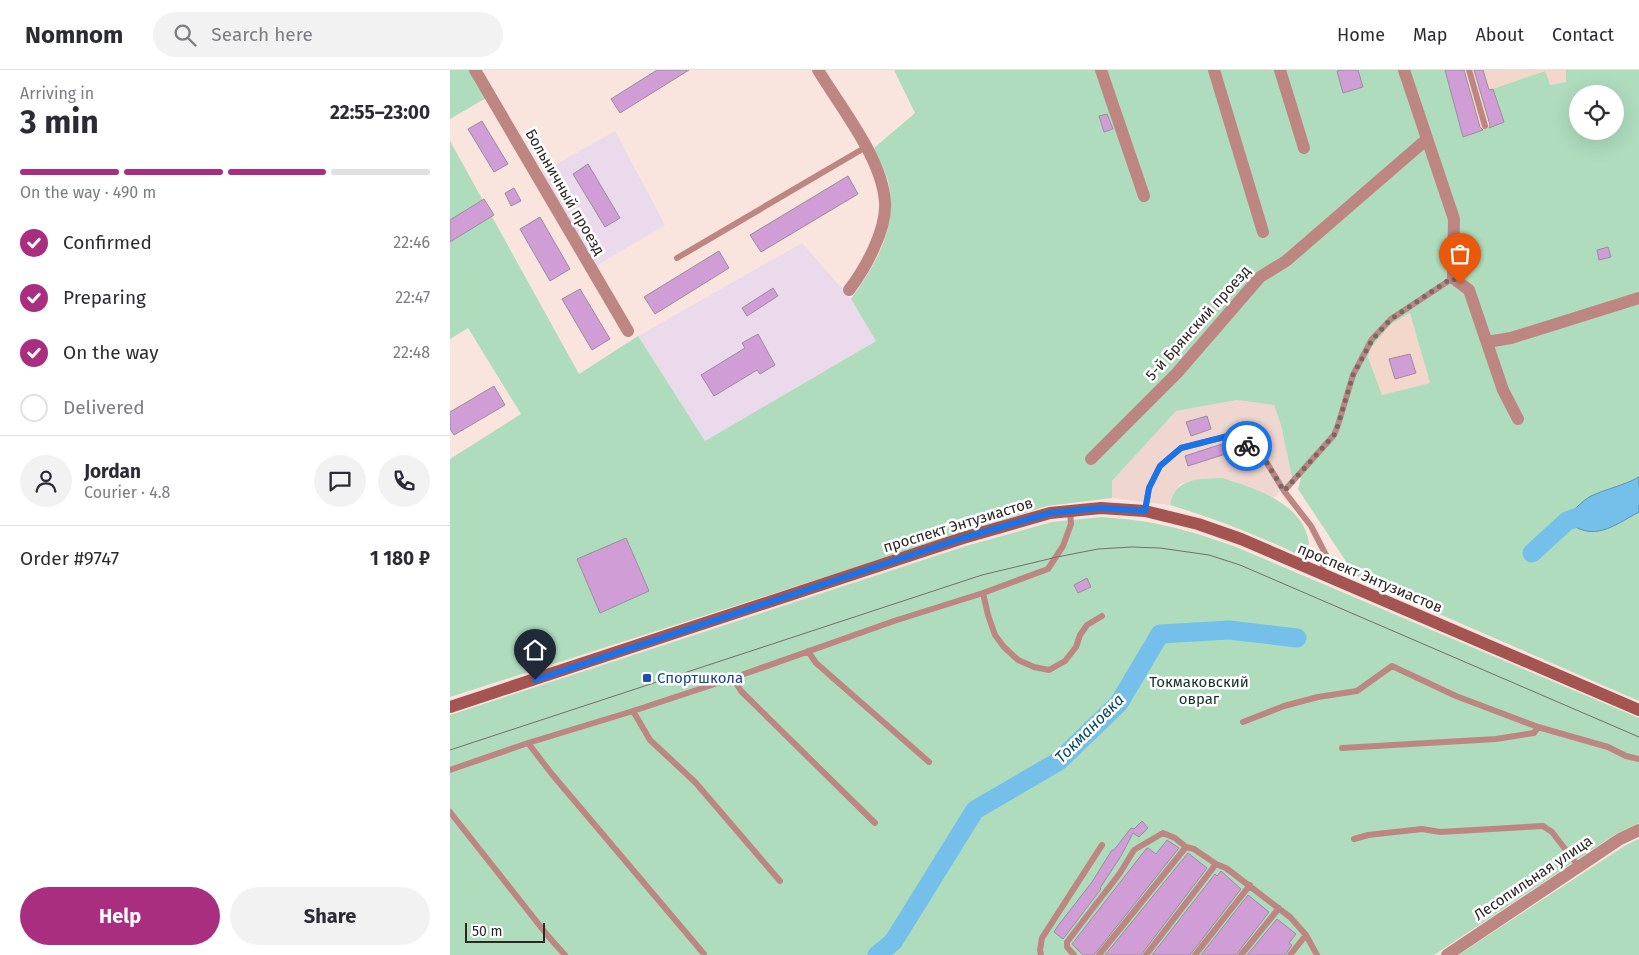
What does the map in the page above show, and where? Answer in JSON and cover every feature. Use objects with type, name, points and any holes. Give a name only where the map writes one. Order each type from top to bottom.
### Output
[{"type":"street","name":"Больничный проезд","points":[[475,70],[628,331]]},
{"type":"street","points":[[1101,70],[1144,196]]},
{"type":"street","points":[[1214,70],[1263,232]]},
{"type":"street","points":[[1280,70],[1304,148]]},
{"type":"street","points":[[1404,70],[1454,219],[1452,278],[1468,290],[1503,390],[1518,419]]},
{"type":"street","points":[[823,72],[866,147],[882,183],[885,204],[877,241],[857,280],[849,290]]},
{"type":"street","name":"5-й Брянский проезд","points":[[1091,459],[1176,373],[1260,277],[1286,261],[1427,140]]},
{"type":"street","points":[[1487,342],[1511,338],[1639,298]]},
{"type":"street","name":"проспект Энтузиастов","points":[[450,707],[963,538],[1050,513],[1101,508],[1145,511],[1198,524],[1241,540],[1639,710]]},
{"type":"street","name":"Лесопильная улица","points":[[1447,955],[1578,867],[1639,830]]},
{"type":"lane","points":[[1469,70],[1485,126]]},
{"type":"lane","points":[[677,258],[866,147]]},
{"type":"lane","points":[[1284,491],[1334,435],[1353,375],[1372,340],[1391,319],[1452,278]]},
{"type":"lane","points":[[1145,511],[1149,488],[1160,466],[1181,448],[1228,436],[1262,455],[1284,491],[1310,526],[1327,556],[1320,575]]},
{"type":"lane","points":[[450,770],[528,743],[733,678],[894,621],[984,593],[1048,569],[1063,546],[1071,524],[1070,511]]},
{"type":"lane","points":[[984,593],[988,615],[1000,641],[1018,660],[1034,667],[1049,670],[1065,661],[1076,647],[1080,635],[1087,625],[1102,616]]},
{"type":"lane","points":[[808,652],[816,663],[929,762]]},
{"type":"lane","points":[[1243,722],[1301,702],[1357,691],[1392,666],[1456,696],[1538,727],[1608,747],[1639,760]]},
{"type":"lane","points":[[733,678],[741,691],[875,823]]},
{"type":"lane","points":[[633,711],[650,740],[695,782],[780,881]]},
{"type":"lane","points":[[1342,748],[1496,739],[1534,733],[1538,727]]},
{"type":"lane","points":[[528,743],[551,773],[704,954]]},
{"type":"lane","points":[[450,812],[565,955]]},
{"type":"lane","points":[[1354,839],[1368,835],[1422,829],[1440,832],[1543,826],[1552,832],[1578,867]]},
{"type":"lane","points":[[1074,955],[1067,947],[1068,942],[1120,873],[1134,850],[1163,834],[1175,838],[1186,847],[1226,868],[1250,885],[1290,917],[1306,935],[1317,955]]},
{"type":"lane","points":[[1041,955],[1042,938],[1102,846]]},
{"type":"lane","points":[[1099,955],[1186,847]]},
{"type":"lane","points":[[1146,955],[1216,864]]},
{"type":"lane","points":[[1195,955],[1250,885]]},
{"type":"lane","points":[[1241,955],[1279,908]]},
{"type":"lane","points":[[1290,955],[1306,935]]},
{"type":"shaded area","points":[[1445,70],[1566,70],[1567,82],[1549,85],[1544,71],[1494,89],[1504,122],[1463,137]]},
{"type":"shaded area","points":[[615,131],[665,225],[596,266],[541,173]]},
{"type":"shaded area","points":[[802,243],[851,299],[876,341],[705,441],[638,336]]},
{"type":"shaded area","points":[[1410,313],[1430,383],[1382,395],[1368,357],[1371,348],[1391,324]]},
{"type":"shaded area","points":[[1237,400],[1274,405],[1281,425],[1292,477],[1273,499],[1248,486],[1222,478],[1199,479],[1180,484],[1172,497],[1170,505],[1112,498],[1112,481],[1176,411]]},
{"type":"green space","points":[[450,70],[470,70],[486,98],[450,119]]},
{"type":"green space","points":[[894,70],[1445,70],[1463,137],[1504,122],[1493,89],[1545,71],[1550,85],[1566,82],[1566,70],[1639,70],[1639,701],[1361,580],[1349,566],[1298,489],[1301,478],[1292,477],[1281,425],[1274,405],[1237,400],[1176,411],[1112,481],[1112,498],[1047,506],[450,697],[450,459],[521,414],[468,328],[450,339],[450,141],[579,374],[638,336],[705,441],[876,341],[851,299],[877,258],[888,229],[891,198],[888,181],[874,148],[915,113]],"holes":[[[1410,313],[1430,383],[1382,395],[1368,357],[1371,348],[1391,324]]]},
{"type":"green space","points":[[1222,478],[1263,493],[1288,508],[1298,518],[1305,530],[1309,544],[1303,551],[1295,553],[1202,515],[1170,505],[1177,489],[1183,484],[1189,481]]},
{"type":"green space","name":"Токмаковский овраг","points":[[1101,517],[1120,518],[1170,527],[1236,547],[1639,718],[1639,823],[1616,834],[1434,955],[450,955],[450,715],[966,546],[1052,522]]},
{"type":"green space","points":[[1639,839],[1639,955],[1458,955],[1626,845]]},
{"type":"water","points":[[1639,477],[1639,512],[1612,527],[1594,532],[1576,528],[1567,521],[1567,515],[1589,497]]},
{"type":"building","points":[[657,70],[689,70],[620,113],[611,99]]},
{"type":"building","points":[[1358,70],[1363,87],[1343,93],[1337,71]]},
{"type":"building","points":[[1445,70],[1464,70],[1480,127],[1483,130],[1463,137]]},
{"type":"building","points":[[1474,70],[1483,70],[1489,90],[1493,89],[1504,122],[1489,128],[1490,125]]},
{"type":"building","points":[[1107,114],[1113,129],[1104,132],[1099,116]]},
{"type":"building","points":[[482,121],[508,164],[494,172],[468,129]]},
{"type":"building","points":[[588,164],[620,218],[605,227],[573,174]]},
{"type":"building","points":[[848,176],[858,194],[761,252],[750,235]]},
{"type":"building","points":[[514,188],[521,201],[511,206],[505,193]]},
{"type":"building","points":[[484,199],[494,215],[450,242],[450,220]]},
{"type":"building","points":[[540,217],[570,269],[550,281],[520,229]]},
{"type":"building","points":[[1608,247],[1611,257],[1599,260],[1597,250]]},
{"type":"building","points":[[719,251],[729,268],[655,314],[644,297]]},
{"type":"building","points":[[773,288],[778,296],[747,316],[742,308]]},
{"type":"building","points":[[580,289],[610,339],[592,350],[562,299]]},
{"type":"building","points":[[758,334],[775,365],[760,374],[757,370],[714,396],[701,375],[745,348],[742,343]]},
{"type":"building","points":[[1410,354],[1416,373],[1395,379],[1389,359]]},
{"type":"building","points":[[494,386],[505,405],[454,435],[450,429],[450,412]]},
{"type":"building","points":[[1207,416],[1211,429],[1191,436],[1186,422]]},
{"type":"building","points":[[1228,442],[1232,452],[1188,466],[1185,456]]},
{"type":"building","points":[[626,538],[649,591],[600,613],[577,559]]},
{"type":"building","points":[[1087,578],[1091,587],[1078,593],[1074,585]]},
{"type":"building","points":[[1142,821],[1148,828],[1139,837],[1133,833],[1101,889],[1063,939],[1054,932],[1057,927],[1092,882],[1112,850],[1114,850],[1131,828],[1134,829]]},
{"type":"building","points":[[1167,840],[1179,848],[1094,955],[1083,955],[1072,944],[1146,849],[1148,848],[1156,854]]},
{"type":"building","points":[[1188,853],[1207,868],[1141,955],[1105,955]]},
{"type":"building","points":[[1221,871],[1241,889],[1190,955],[1152,955],[1215,874],[1217,876]]},
{"type":"building","points":[[1248,895],[1269,912],[1236,955],[1201,955]]},
{"type":"building","points":[[1277,919],[1296,934],[1289,943],[1292,945],[1285,955],[1247,955]]},
{"type":"waterway","name":"Токмановка","points":[[1532,553],[1567,521],[1639,495]]},
{"type":"waterway","name":"Токмановка","points":[[877,955],[893,942],[975,810],[1059,761],[1119,703],[1160,634],[1229,630],[1297,638]]},
{"type":"tram line","points":[[450,750],[982,575],[1098,549],[1132,547],[1160,548],[1209,555],[1240,565],[1639,737]]},
{"type":"way so far","points":[[1247,446],[1262,455],[1284,491],[1334,435],[1353,375],[1372,340],[1391,319],[1452,278],[1460,284]]},
{"type":"place","name":"Спортшкола","points":[[647,678]]},
{"type":"route","points":[[535,680],[963,538],[1050,513],[1101,508],[1145,511],[1149,488],[1160,466],[1181,448],[1228,436],[1247,446]]}]
